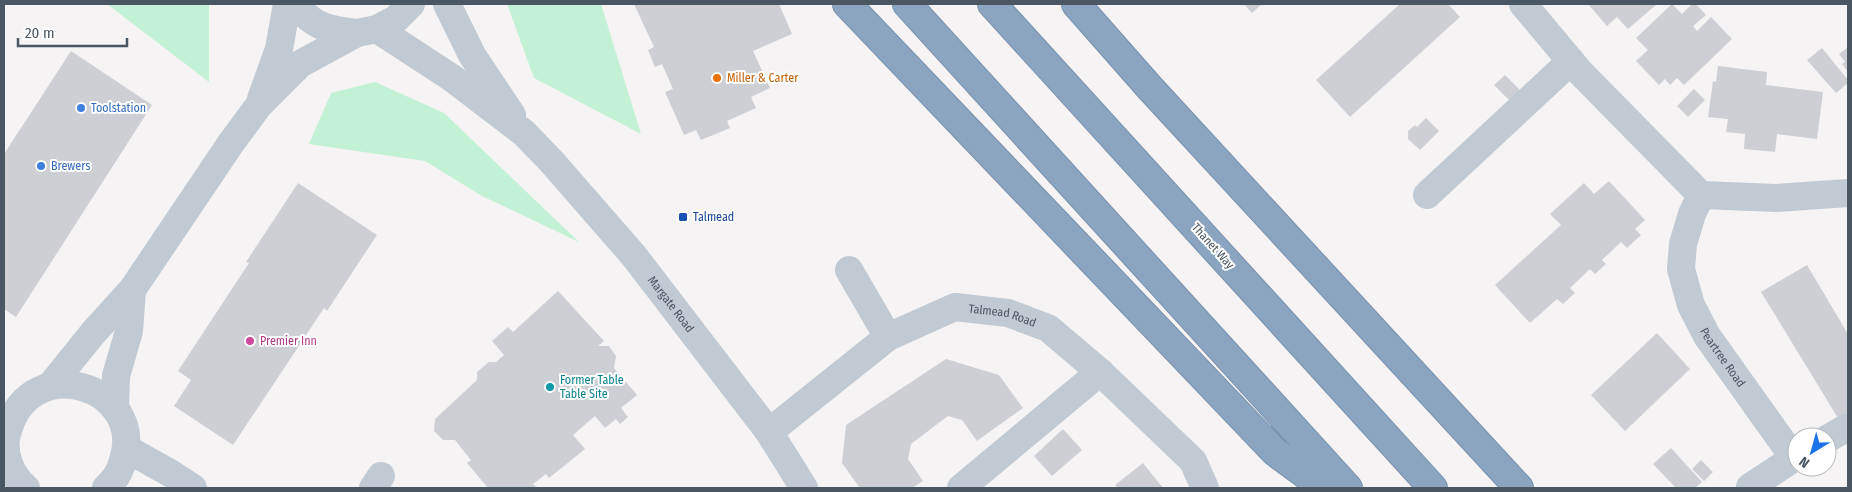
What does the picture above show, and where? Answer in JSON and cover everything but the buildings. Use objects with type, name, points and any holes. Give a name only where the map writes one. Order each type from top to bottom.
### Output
[{"type":"highway","points":[[847,4],[1275,452],[1324,488]]},
{"type":"highway","points":[[907,4],[1348,488]]},
{"type":"highway","name":"Thanet Way","points":[[992,4],[1089,108],[1433,488]]},
{"type":"highway","points":[[1076,4],[1150,88],[1519,488]]},
{"type":"street","points":[[259,105],[279,49],[287,4]]},
{"type":"street","points":[[294,4],[306,18],[330,30],[367,31]]},
{"type":"street","points":[[51,385],[93,333],[132,290],[231,143],[259,105],[300,64],[396,19],[411,4]]},
{"type":"street","name":"Margate Road","points":[[447,4],[472,55],[524,132],[634,256],[769,432],[804,488]]},
{"type":"street","points":[[1522,4],[1571,61],[1701,195],[1776,198],[1848,193]]},
{"type":"street","name":"Margate Road","points":[[367,31],[452,78],[524,132]]},
{"type":"street","points":[[1428,195],[1571,61]]},
{"type":"street","name":"Peartree Road","points":[[1701,195],[1692,214],[1683,244],[1681,269],[1691,305],[1707,336],[1787,445]]},
{"type":"street","points":[[849,270],[888,337]]},
{"type":"street","points":[[115,408],[116,376],[130,331],[132,290]]},
{"type":"street","name":"Talmead Road","points":[[769,432],[888,337],[955,307],[1008,313],[1048,328],[1100,372],[1193,462],[1205,488]]},
{"type":"street","points":[[961,488],[1100,372]]},
{"type":"street","points":[[26,488],[18,481],[6,461],[6,441],[13,400],[51,385],[74,384],[97,392],[115,408],[122,421],[126,434],[127,449],[118,476],[106,488]]},
{"type":"street","points":[[1837,433],[1848,427]]},
{"type":"street","points":[[127,449],[193,488]]},
{"type":"street","name":"Peartree Road","points":[[1750,488],[1787,463]]},
{"type":"green space","points":[[107,4],[209,4],[209,82]]},
{"type":"green space","points":[[507,4],[601,4],[641,134],[534,78]]},
{"type":"green space","points":[[375,82],[444,113],[579,242],[482,196],[425,161],[309,144],[331,93]]},
{"type":"place","name":"Miller & Carter","points":[[717,78]]},
{"type":"place","name":"Toolstation","points":[[81,108]]},
{"type":"place","name":"Brewers","points":[[41,166]]},
{"type":"place","name":"Talmead","points":[[683,217]]},
{"type":"place","name":"Premier Inn","points":[[250,341]]},
{"type":"place","name":"Former Table Table Site","points":[[550,387]]}]
